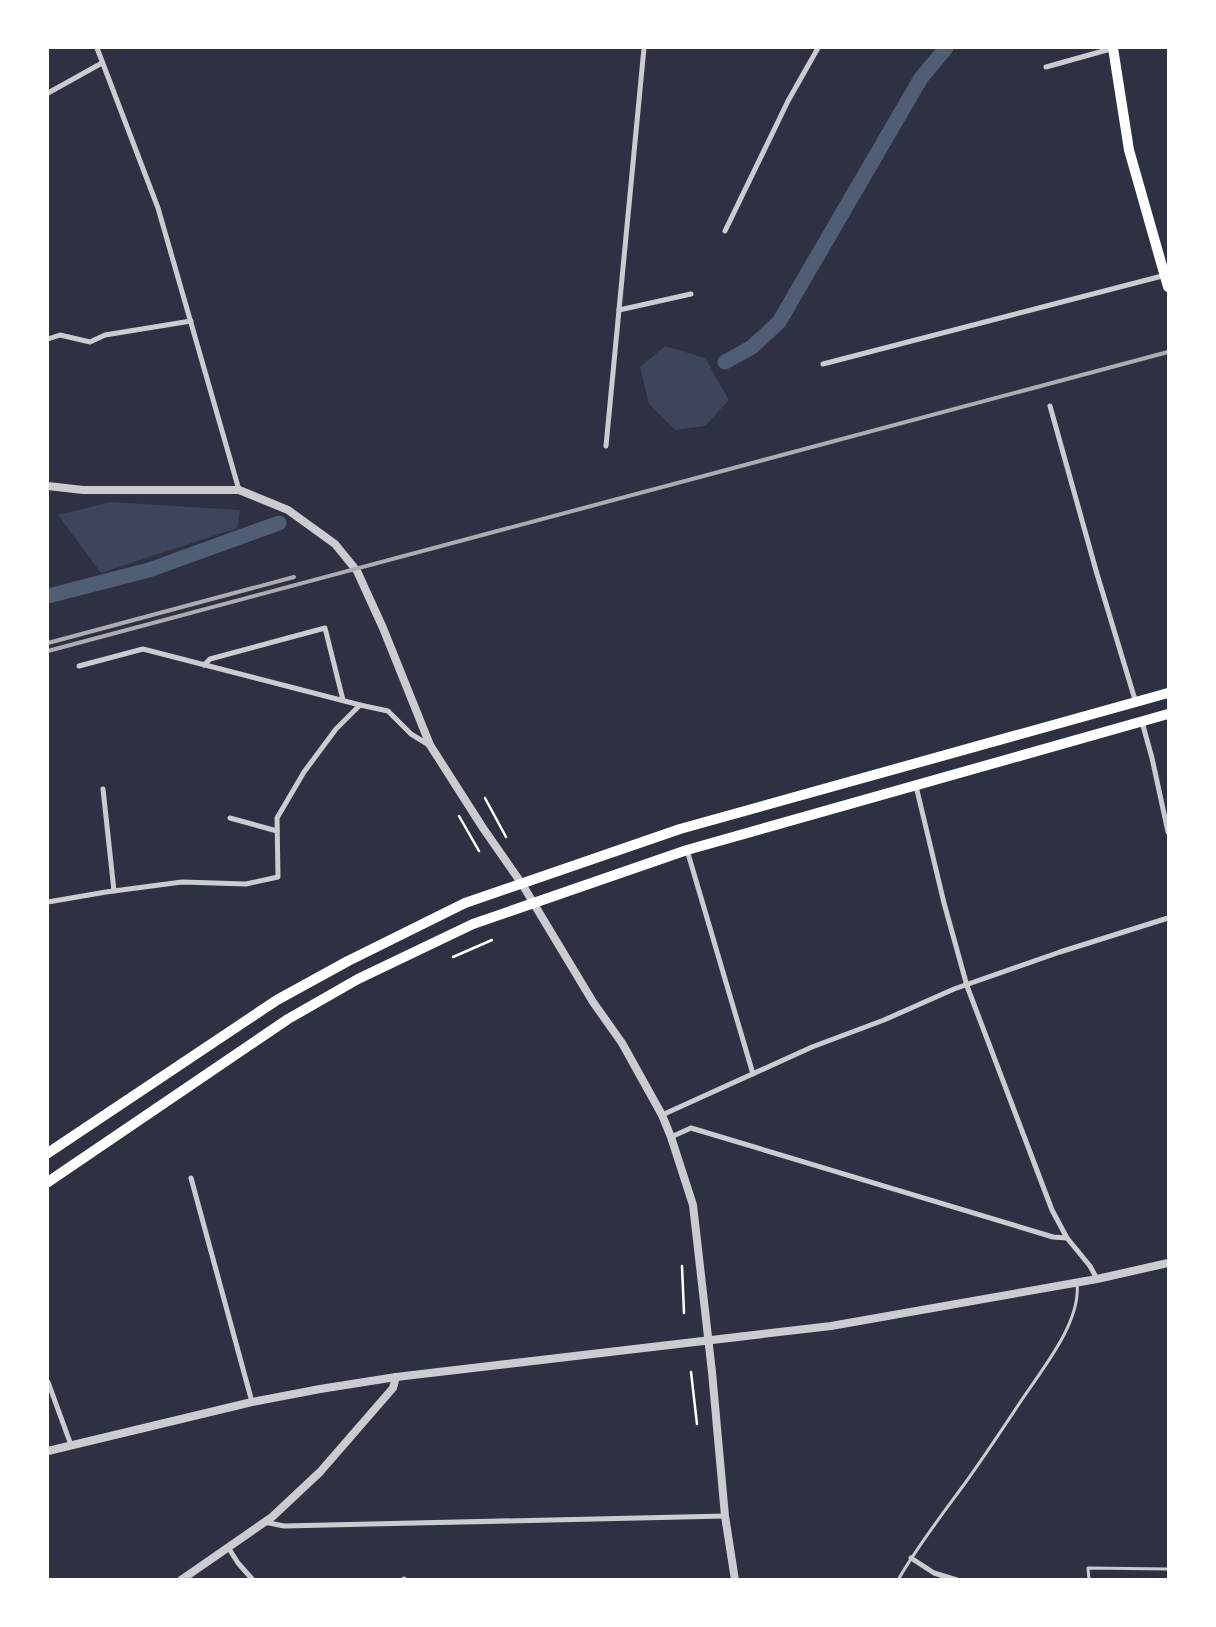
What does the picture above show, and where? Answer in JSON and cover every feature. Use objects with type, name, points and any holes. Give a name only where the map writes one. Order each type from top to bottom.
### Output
[{"type":"highway","points":[[1114,48],[1129,150],[1168,287]]},
{"type":"highway","points":[[48,1153],[278,1000],[348,961],[465,903],[680,829],[1168,693]]},
{"type":"highway","points":[[48,1182],[288,1018],[358,980],[473,924],[687,850],[1168,714]]},
{"type":"street","points":[[97,48],[158,208],[239,490]]},
{"type":"street","points":[[606,446],[644,48]]},
{"type":"street","points":[[725,231],[788,101],[818,48]]},
{"type":"street","points":[[1046,67],[1114,48]]},
{"type":"street","points":[[48,93],[102,63]]},
{"type":"street","points":[[823,364],[1168,274]]},
{"type":"street","points":[[619,310],[690,294]]},
{"type":"street","points":[[48,339],[60,335],[90,342],[105,335],[191,321]]},
{"type":"street","points":[[1050,406],[1097,574],[1136,703]]},
{"type":"street","points":[[48,486],[83,490],[239,490],[288,510],[335,544],[357,571],[384,628],[430,745],[483,828],[522,884],[593,1002],[622,1044],[662,1116],[671,1137],[693,1205],[709,1342],[725,1516],[735,1580]]},
{"type":"street","points":[[204,665],[210,660],[325,628],[343,700]]},
{"type":"street","points":[[79,666],[143,649],[388,711],[411,734],[430,745]]},
{"type":"street","points":[[48,902],[182,882],[246,884],[278,877],[277,818],[304,772],[336,729],[360,705]]},
{"type":"street","points":[[1142,722],[1168,832]]},
{"type":"street","points":[[916,786],[944,903],[967,986],[1052,1210],[1067,1238],[1090,1266],[1097,1279]]},
{"type":"street","points":[[103,789],[114,891]]},
{"type":"street","points":[[230,818],[277,831]]},
{"type":"street","points":[[687,850],[753,1074]]},
{"type":"street","points":[[662,1116],[812,1047],[884,1020],[954,989],[1060,952],[1168,918]]},
{"type":"street","points":[[671,1137],[691,1128],[1053,1237],[1067,1238]]},
{"type":"street","points":[[191,1178],[252,1402]]},
{"type":"street","points":[[48,1451],[252,1402],[320,1389],[396,1378],[831,1326],[1097,1279],[1168,1263]]},
{"type":"street","points":[[181,1580],[272,1517],[320,1472],[393,1388],[396,1378]]},
{"type":"street","points":[[48,1382],[71,1445]]},
{"type":"street","points":[[264,1522],[284,1526],[725,1516]]},
{"type":"street","points":[[228,1547],[238,1563],[253,1580]]},
{"type":"street","points":[[911,1558],[934,1573],[957,1580]]},
{"type":"lane","points":[[898,1580],[911,1558],[989,1449],[1050,1357],[1066,1330],[1076,1305],[1077,1282]]},
{"type":"lane","points":[[1089,1580],[1088,1568],[1168,1568]]},
{"type":"path","points":[[485,798],[506,837]]},
{"type":"path","points":[[459,816],[479,851]]},
{"type":"path","points":[[453,957],[492,940]]},
{"type":"path","points":[[682,1266],[684,1313]]},
{"type":"path","points":[[691,1372],[697,1424]]},
{"type":"shaded area","points":[[665,346],[705,358],[729,400],[705,426],[675,430],[649,404],[640,367]]},
{"type":"shaded area","points":[[110,502],[240,510],[237,528],[101,573],[58,515]]},
{"type":"waterway","points":[[725,362],[752,347],[779,322],[921,78],[946,48]]},
{"type":"waterway","points":[[48,596],[149,570],[279,523]]},
{"type":"railway","points":[[48,651],[1168,352]]},
{"type":"railway","points":[[48,643],[294,577]]}]
